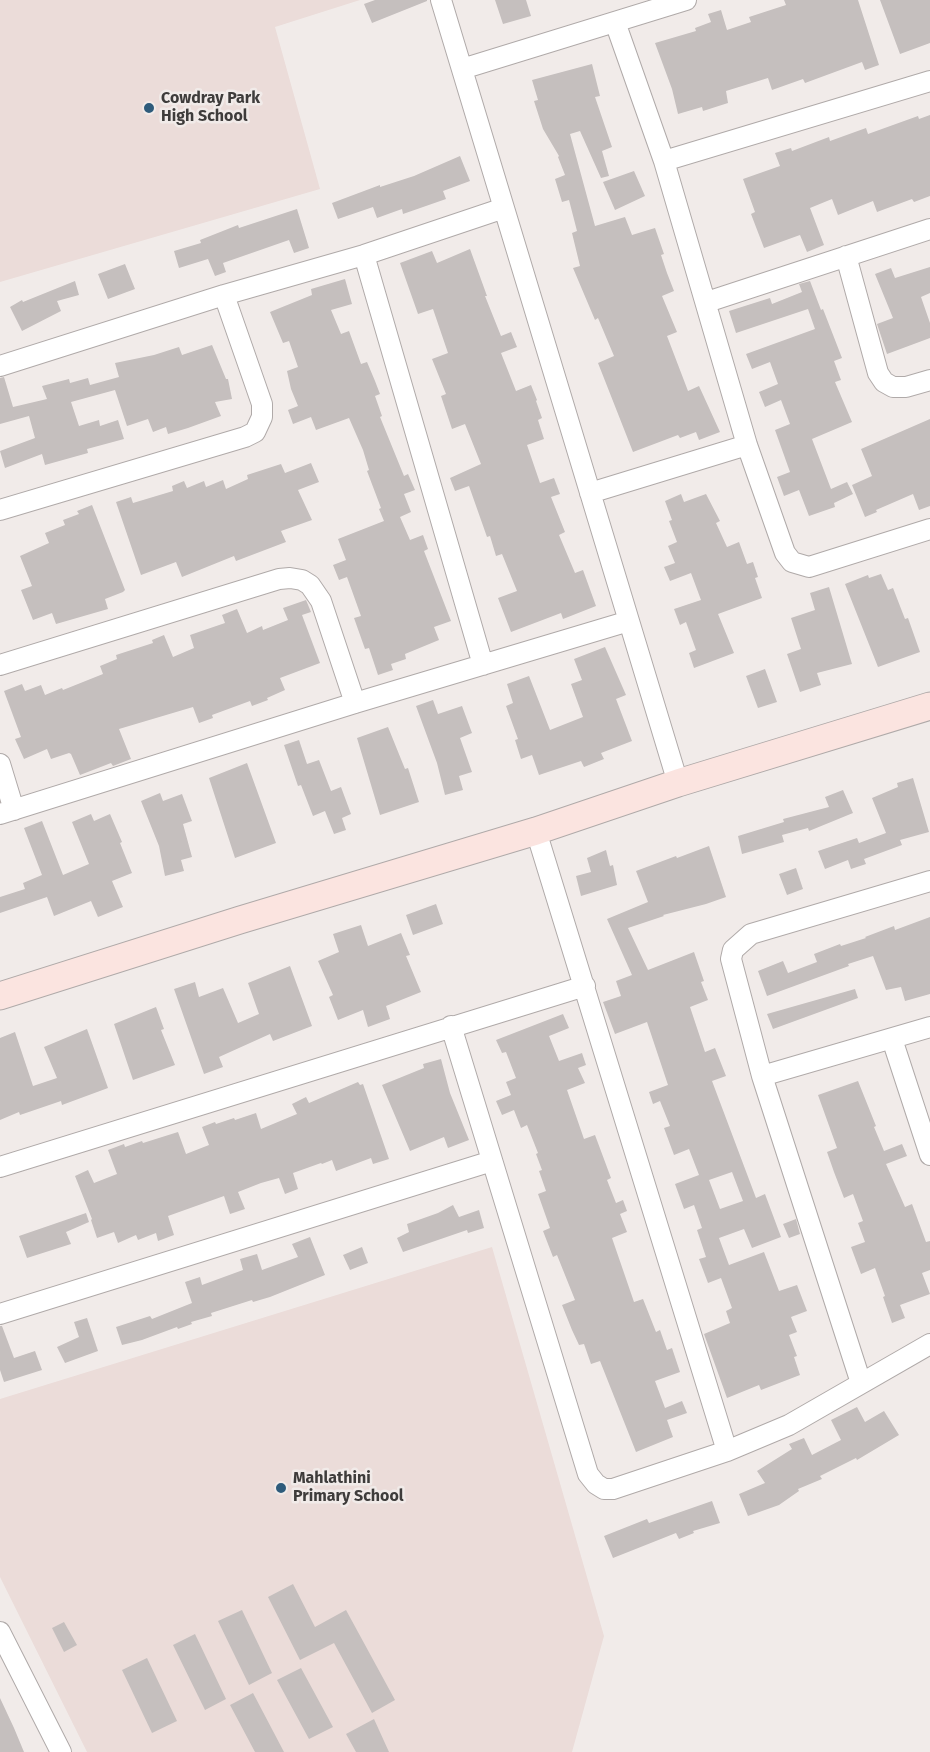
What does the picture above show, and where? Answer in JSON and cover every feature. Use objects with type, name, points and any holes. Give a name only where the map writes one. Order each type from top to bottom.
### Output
[{"type":"street","points":[[441,0],[678,783]]},
{"type":"street","points":[[462,69],[686,0]]},
{"type":"street","points":[[615,22],[664,161],[747,445],[785,553],[792,562],[809,567],[930,529]]},
{"type":"street","points":[[664,161],[930,81]]},
{"type":"street","points":[[0,366],[224,295],[364,255],[504,208]]},
{"type":"street","points":[[706,302],[930,229]]},
{"type":"street","points":[[364,255],[483,665]]},
{"type":"street","points":[[846,256],[878,373],[884,382],[893,387],[906,387],[930,380]]},
{"type":"street","points":[[0,510],[245,437],[255,432],[262,417],[262,404],[224,295]]},
{"type":"street","points":[[590,493],[747,445]]},
{"type":"street","points":[[0,665],[279,579],[290,578],[302,580],[310,585],[321,601],[355,703]]},
{"type":"street","points":[[0,764],[7,812],[355,703],[629,621]]},
{"type":"street","points":[[0,996],[240,920],[536,831],[678,783],[930,706]]},
{"type":"street","points":[[536,831],[727,1451]]},
{"type":"street","points":[[861,1383],[762,1076],[731,959],[733,950],[751,934],[930,881]]},
{"type":"street","points":[[0,1167],[585,986]]},
{"type":"street","points":[[451,1026],[588,1474],[596,1484],[604,1489],[614,1489],[727,1451],[789,1425],[930,1344]]},
{"type":"street","points":[[762,1076],[930,1027]]},
{"type":"street","points":[[892,1039],[930,1155]]},
{"type":"street","points":[[0,1314],[492,1161]]},
{"type":"street","points":[[0,1632],[61,1752]]},
{"type":"shaded area","name":"Cowdray Park High School","points":[[0,0],[360,0],[275,27],[320,189],[0,282]]},
{"type":"shaded area","name":"Mahlathini Primary School","points":[[492,1247],[604,1636],[572,1752],[87,1752],[0,1577],[0,1399]]},
{"type":"building","points":[[375,0],[427,1],[372,23],[364,4]]},
{"type":"building","points":[[495,0],[526,0],[531,16],[503,24]]},
{"type":"building","points":[[784,0],[858,0],[879,65],[865,70],[862,62],[805,83],[803,79],[772,90],[768,78],[726,91],[728,103],[703,111],[702,107],[678,114],[672,89],[655,43],[696,31],[695,28],[711,22],[708,14],[721,10],[727,30],[751,22],[749,17],[786,5]]},
{"type":"building","points":[[880,0],[930,0],[930,43],[900,54]]},
{"type":"building","points":[[592,64],[600,96],[595,97],[612,147],[602,151],[609,176],[601,178],[580,131],[570,134],[595,226],[625,217],[632,235],[655,228],[664,254],[661,255],[674,291],[662,296],[677,332],[667,336],[688,391],[699,386],[720,432],[699,440],[696,432],[680,438],[678,435],[633,452],[598,363],[614,356],[598,318],[595,320],[573,268],[580,266],[572,233],[577,231],[569,200],[562,202],[555,179],[565,175],[559,156],[543,129],[534,101],[538,100],[532,80]]},
{"type":"building","points":[[930,115],[930,196],[914,202],[912,199],[877,212],[873,201],[838,215],[832,199],[810,208],[824,245],[807,252],[800,235],[764,248],[751,214],[755,212],[743,179],[780,166],[775,153],[791,148],[792,151],[829,137],[830,141],[866,128],[868,134],[918,116],[919,119]]},
{"type":"building","points":[[460,156],[470,181],[443,191],[446,199],[403,214],[402,209],[377,218],[373,207],[338,219],[332,203],[380,185],[380,187],[414,176]]},
{"type":"building","points":[[634,171],[645,196],[615,210],[603,182]]},
{"type":"building","points":[[297,209],[309,248],[294,253],[289,240],[223,263],[226,272],[215,276],[208,259],[179,268],[174,251],[201,243],[200,240],[238,225],[239,228]]},
{"type":"building","points":[[470,249],[501,336],[511,332],[517,347],[501,353],[516,391],[531,385],[537,400],[542,418],[538,420],[544,439],[527,445],[540,483],[554,478],[560,494],[551,497],[565,532],[559,535],[575,573],[583,570],[596,606],[563,619],[561,613],[511,632],[498,598],[517,591],[502,554],[496,556],[490,536],[487,537],[469,486],[455,491],[450,478],[481,464],[465,424],[452,429],[441,396],[446,394],[432,359],[448,353],[433,309],[418,314],[400,263],[432,251],[437,263]]},
{"type":"building","points":[[125,264],[135,289],[108,299],[98,274]]},
{"type":"building","points":[[930,267],[930,293],[921,297],[930,323],[930,338],[887,354],[877,324],[893,318],[875,274],[891,268],[895,278]]},
{"type":"building","points":[[345,279],[352,304],[331,310],[341,334],[349,331],[361,364],[367,362],[375,381],[380,394],[375,396],[382,416],[380,417],[404,476],[408,474],[415,490],[404,494],[411,512],[400,517],[410,540],[423,535],[428,549],[424,551],[451,621],[434,627],[439,640],[405,654],[406,659],[391,664],[393,670],[378,675],[369,648],[365,649],[354,618],[361,616],[347,577],[339,580],[333,565],[346,560],[338,539],[384,521],[379,509],[381,508],[367,471],[369,470],[363,450],[349,418],[316,430],[311,417],[293,424],[288,410],[298,406],[287,371],[298,367],[289,341],[283,343],[270,312],[312,295],[311,289]]},
{"type":"building","points":[[75,281],[79,295],[57,301],[61,311],[22,331],[10,307],[22,300],[23,302]]},
{"type":"building","points":[[810,281],[842,358],[834,361],[841,380],[835,382],[852,422],[812,439],[831,489],[847,482],[853,494],[834,503],[835,507],[809,516],[799,490],[784,496],[777,477],[790,472],[775,430],[790,424],[781,400],[765,407],[759,392],[778,384],[770,362],[752,369],[746,354],[815,329],[808,309],[736,333],[729,311],[770,298],[772,304],[802,292],[799,284]]},
{"type":"building","points":[[212,345],[226,379],[228,379],[232,399],[215,402],[221,416],[168,434],[166,427],[153,432],[148,419],[127,426],[115,390],[71,402],[79,426],[99,420],[100,426],[118,420],[124,439],[87,449],[88,453],[45,465],[42,454],[5,468],[0,451],[35,438],[29,416],[0,424],[0,378],[4,377],[13,407],[47,399],[42,386],[69,379],[70,383],[88,378],[90,385],[119,377],[115,363],[179,347],[182,355]]},
{"type":"building","points":[[930,419],[930,506],[919,510],[913,494],[865,517],[852,485],[872,476],[861,449]]},
{"type":"building","points":[[311,463],[319,482],[298,490],[312,520],[281,531],[286,542],[236,561],[234,556],[182,577],[176,562],[141,575],[116,502],[131,497],[133,503],[173,491],[172,486],[184,481],[187,488],[204,481],[206,487],[223,480],[226,489],[248,479],[247,475],[281,464],[285,473]]},
{"type":"building","points":[[681,494],[684,502],[706,494],[720,521],[716,523],[727,547],[739,542],[747,564],[753,562],[758,577],[755,578],[762,598],[718,614],[734,653],[694,668],[689,653],[696,650],[686,622],[680,625],[674,609],[701,600],[691,573],[670,581],[664,567],[675,563],[668,546],[677,542],[665,501]]},
{"type":"building","points":[[92,505],[125,590],[105,599],[108,609],[56,624],[52,613],[33,620],[21,590],[32,586],[20,556],[49,543],[45,533],[65,525],[63,520],[79,514],[77,511]]},
{"type":"building","points":[[881,574],[888,590],[893,588],[905,619],[908,618],[920,652],[878,667],[845,584],[868,575],[869,578]]},
{"type":"building","points":[[829,587],[852,664],[817,673],[821,685],[800,692],[787,654],[801,649],[791,618],[815,610],[810,593]]},
{"type":"building","points":[[306,600],[311,612],[302,615],[320,663],[280,678],[285,690],[267,698],[268,700],[252,706],[250,701],[212,715],[213,718],[199,723],[193,707],[119,729],[131,759],[113,766],[111,763],[80,775],[69,753],[51,759],[47,749],[24,759],[15,739],[21,737],[4,691],[22,684],[25,691],[41,685],[45,695],[62,688],[63,690],[103,674],[100,666],[117,659],[116,655],[153,643],[152,640],[164,635],[173,657],[194,648],[190,635],[225,623],[222,615],[237,609],[247,633],[262,626],[263,630],[288,620],[283,608]]},
{"type":"building","points":[[605,647],[626,695],[616,699],[632,741],[601,753],[604,759],[584,767],[581,761],[539,775],[532,755],[521,759],[515,740],[518,739],[506,706],[513,703],[507,684],[529,676],[550,730],[583,717],[571,684],[582,680],[574,659]]},
{"type":"building","points":[[765,669],[777,702],[758,708],[746,676]]},
{"type":"building","points":[[433,700],[438,714],[462,706],[472,733],[460,738],[472,772],[459,776],[463,790],[445,795],[437,763],[416,706]]},
{"type":"building","points":[[388,727],[405,769],[408,768],[419,802],[380,815],[357,738]]},
{"type":"building","points":[[299,740],[307,764],[319,760],[331,791],[341,787],[351,814],[342,818],[346,830],[334,834],[325,811],[313,816],[301,785],[298,786],[284,745]]},
{"type":"building","points":[[247,763],[276,843],[235,858],[209,778]]},
{"type":"building","points":[[913,778],[929,832],[900,840],[902,845],[864,859],[866,864],[851,869],[848,860],[825,869],[818,851],[857,838],[859,843],[886,833],[872,798],[898,787],[897,783]]},
{"type":"building","points":[[843,790],[853,813],[809,831],[808,828],[782,835],[784,842],[742,854],[738,836],[784,822],[783,819],[829,807],[825,797]]},
{"type":"building","points":[[160,793],[163,801],[182,794],[192,821],[183,824],[192,857],[181,860],[184,871],[165,876],[159,846],[141,801]]},
{"type":"building","points":[[91,814],[94,821],[110,814],[122,842],[120,843],[132,873],[112,881],[123,907],[98,917],[91,901],[54,916],[47,897],[0,913],[0,897],[25,889],[23,883],[42,875],[24,828],[42,821],[63,875],[89,864],[72,822]]},
{"type":"building","points":[[709,846],[726,897],[663,915],[628,928],[648,970],[694,952],[708,1000],[690,1007],[705,1052],[715,1048],[726,1076],[712,1081],[756,1198],[765,1194],[781,1237],[752,1248],[744,1229],[719,1238],[729,1265],[764,1252],[779,1291],[797,1285],[807,1311],[791,1317],[797,1332],[789,1335],[797,1356],[794,1357],[800,1375],[761,1390],[759,1385],[727,1398],[704,1334],[730,1323],[726,1311],[732,1308],[721,1278],[708,1283],[699,1259],[706,1257],[697,1230],[702,1228],[694,1205],[684,1209],[675,1184],[699,1175],[689,1149],[674,1155],[664,1128],[670,1126],[660,1101],[653,1104],[649,1092],[668,1085],[647,1022],[615,1034],[603,1002],[621,996],[616,981],[632,975],[607,919],[648,902],[636,871],[676,856],[677,858]],"holes":[[[732,1172],[743,1201],[720,1209],[709,1180]]]},
{"type":"building","points":[[606,850],[610,866],[613,865],[617,885],[581,896],[576,876],[591,872],[587,858]]},
{"type":"building","points":[[796,868],[803,889],[787,895],[779,874]]},
{"type":"building","points":[[436,904],[443,924],[413,935],[406,915]]},
{"type":"building","points":[[930,917],[930,994],[905,1001],[901,987],[886,990],[873,956],[767,996],[758,971],[783,961],[788,973],[817,962],[814,954],[840,944],[841,946],[866,938],[894,926],[895,930]]},
{"type":"building","points":[[361,925],[368,946],[401,933],[410,955],[406,956],[421,992],[386,1006],[390,1019],[368,1027],[363,1010],[338,1020],[329,997],[333,995],[318,961],[339,952],[333,934]]},
{"type":"building","points":[[290,966],[312,1026],[273,1041],[270,1034],[219,1057],[223,1067],[204,1074],[174,989],[195,982],[199,997],[223,988],[238,1023],[259,1014],[248,983]]},
{"type":"building","points":[[855,989],[858,998],[773,1029],[767,1014]]},
{"type":"building","points":[[156,1007],[164,1029],[161,1030],[175,1065],[133,1080],[114,1024]]},
{"type":"building","points":[[563,1014],[569,1028],[549,1036],[559,1061],[582,1053],[586,1065],[578,1068],[585,1083],[567,1090],[584,1139],[595,1135],[611,1178],[607,1180],[616,1203],[623,1200],[627,1211],[620,1214],[627,1232],[612,1238],[634,1302],[643,1299],[656,1332],[660,1330],[667,1350],[672,1348],[680,1372],[655,1381],[665,1408],[682,1401],[687,1413],[667,1420],[673,1437],[636,1452],[600,1361],[591,1364],[584,1344],[579,1345],[562,1305],[575,1300],[557,1255],[553,1257],[543,1231],[550,1228],[538,1194],[546,1191],[539,1171],[542,1170],[536,1154],[538,1153],[527,1125],[521,1128],[514,1110],[502,1115],[496,1101],[511,1095],[506,1082],[516,1078],[506,1052],[502,1053],[496,1040]]},
{"type":"building","points":[[87,1029],[108,1088],[62,1105],[61,1101],[20,1115],[19,1112],[0,1120],[0,1038],[15,1032],[33,1086],[57,1078],[44,1047]]},
{"type":"building","points":[[441,1059],[450,1093],[469,1140],[448,1148],[444,1137],[410,1151],[382,1085],[424,1068],[423,1064]]},
{"type":"building","points":[[858,1081],[884,1151],[902,1144],[907,1156],[886,1164],[905,1207],[912,1204],[926,1242],[930,1241],[930,1270],[922,1273],[930,1294],[900,1305],[905,1318],[892,1323],[875,1268],[861,1274],[851,1247],[865,1242],[858,1223],[863,1221],[853,1194],[844,1198],[834,1172],[827,1152],[837,1148],[818,1095]]},
{"type":"building","points":[[358,1082],[360,1085],[363,1084],[389,1159],[373,1164],[371,1158],[336,1171],[332,1160],[321,1163],[293,1173],[298,1189],[285,1194],[279,1178],[261,1183],[238,1192],[245,1209],[230,1214],[224,1196],[168,1216],[174,1235],[158,1241],[156,1233],[138,1240],[136,1235],[118,1243],[114,1232],[97,1238],[75,1176],[88,1170],[94,1183],[117,1174],[108,1150],[124,1144],[125,1147],[142,1141],[143,1143],[178,1132],[186,1154],[209,1145],[202,1127],[256,1113],[261,1129],[297,1114],[292,1104],[306,1097],[309,1103]]},
{"type":"building","points":[[453,1205],[459,1217],[479,1210],[484,1228],[468,1233],[467,1230],[403,1252],[397,1238],[409,1232],[407,1224]]},
{"type":"building","points":[[86,1213],[89,1222],[66,1232],[71,1244],[27,1258],[19,1236]]},
{"type":"building","points":[[796,1219],[800,1234],[789,1238],[783,1224]]},
{"type":"building","points":[[310,1237],[325,1275],[270,1297],[253,1302],[252,1300],[211,1313],[212,1316],[191,1322],[192,1324],[178,1329],[177,1327],[122,1345],[116,1327],[150,1316],[152,1319],[192,1303],[185,1282],[200,1277],[202,1285],[243,1270],[240,1259],[257,1254],[262,1270],[298,1257],[292,1244]]},
{"type":"building","points":[[362,1247],[368,1263],[350,1270],[343,1255]]},
{"type":"building","points":[[87,1318],[98,1351],[65,1363],[57,1347],[79,1337],[74,1322]]},
{"type":"building","points":[[0,1326],[2,1326],[14,1358],[35,1351],[42,1370],[4,1382],[0,1370]]},
{"type":"building","points":[[857,1407],[865,1422],[884,1411],[899,1435],[857,1460],[856,1458],[820,1476],[822,1479],[798,1489],[799,1491],[779,1505],[748,1516],[739,1494],[765,1483],[757,1471],[792,1449],[789,1444],[804,1438],[812,1455],[841,1440],[831,1420]]},
{"type":"building","points":[[712,1501],[720,1523],[693,1531],[694,1533],[679,1539],[676,1533],[613,1558],[604,1536],[647,1519],[649,1523]]},
{"type":"building","points":[[293,1584],[315,1627],[346,1610],[395,1700],[372,1713],[334,1643],[300,1660],[268,1597]]},
{"type":"building","points":[[242,1610],[272,1673],[249,1685],[218,1621]]},
{"type":"building","points":[[64,1622],[77,1645],[64,1652],[52,1628]]},
{"type":"building","points":[[195,1634],[226,1699],[205,1710],[173,1645]]},
{"type":"building","points":[[147,1658],[177,1721],[152,1733],[122,1670]]},
{"type":"building","points":[[301,1668],[333,1727],[309,1739],[277,1680]]},
{"type":"building","points":[[253,1693],[284,1752],[255,1752],[230,1705]]},
{"type":"building","points":[[0,1698],[14,1728],[24,1752],[0,1752]]},
{"type":"building","points":[[374,1719],[389,1752],[356,1752],[346,1734]]},
{"type":"place","name":"Cowdray Park High School","points":[[149,108]]},
{"type":"place","name":"Mahlathini Primary School","points":[[281,1488]]}]
